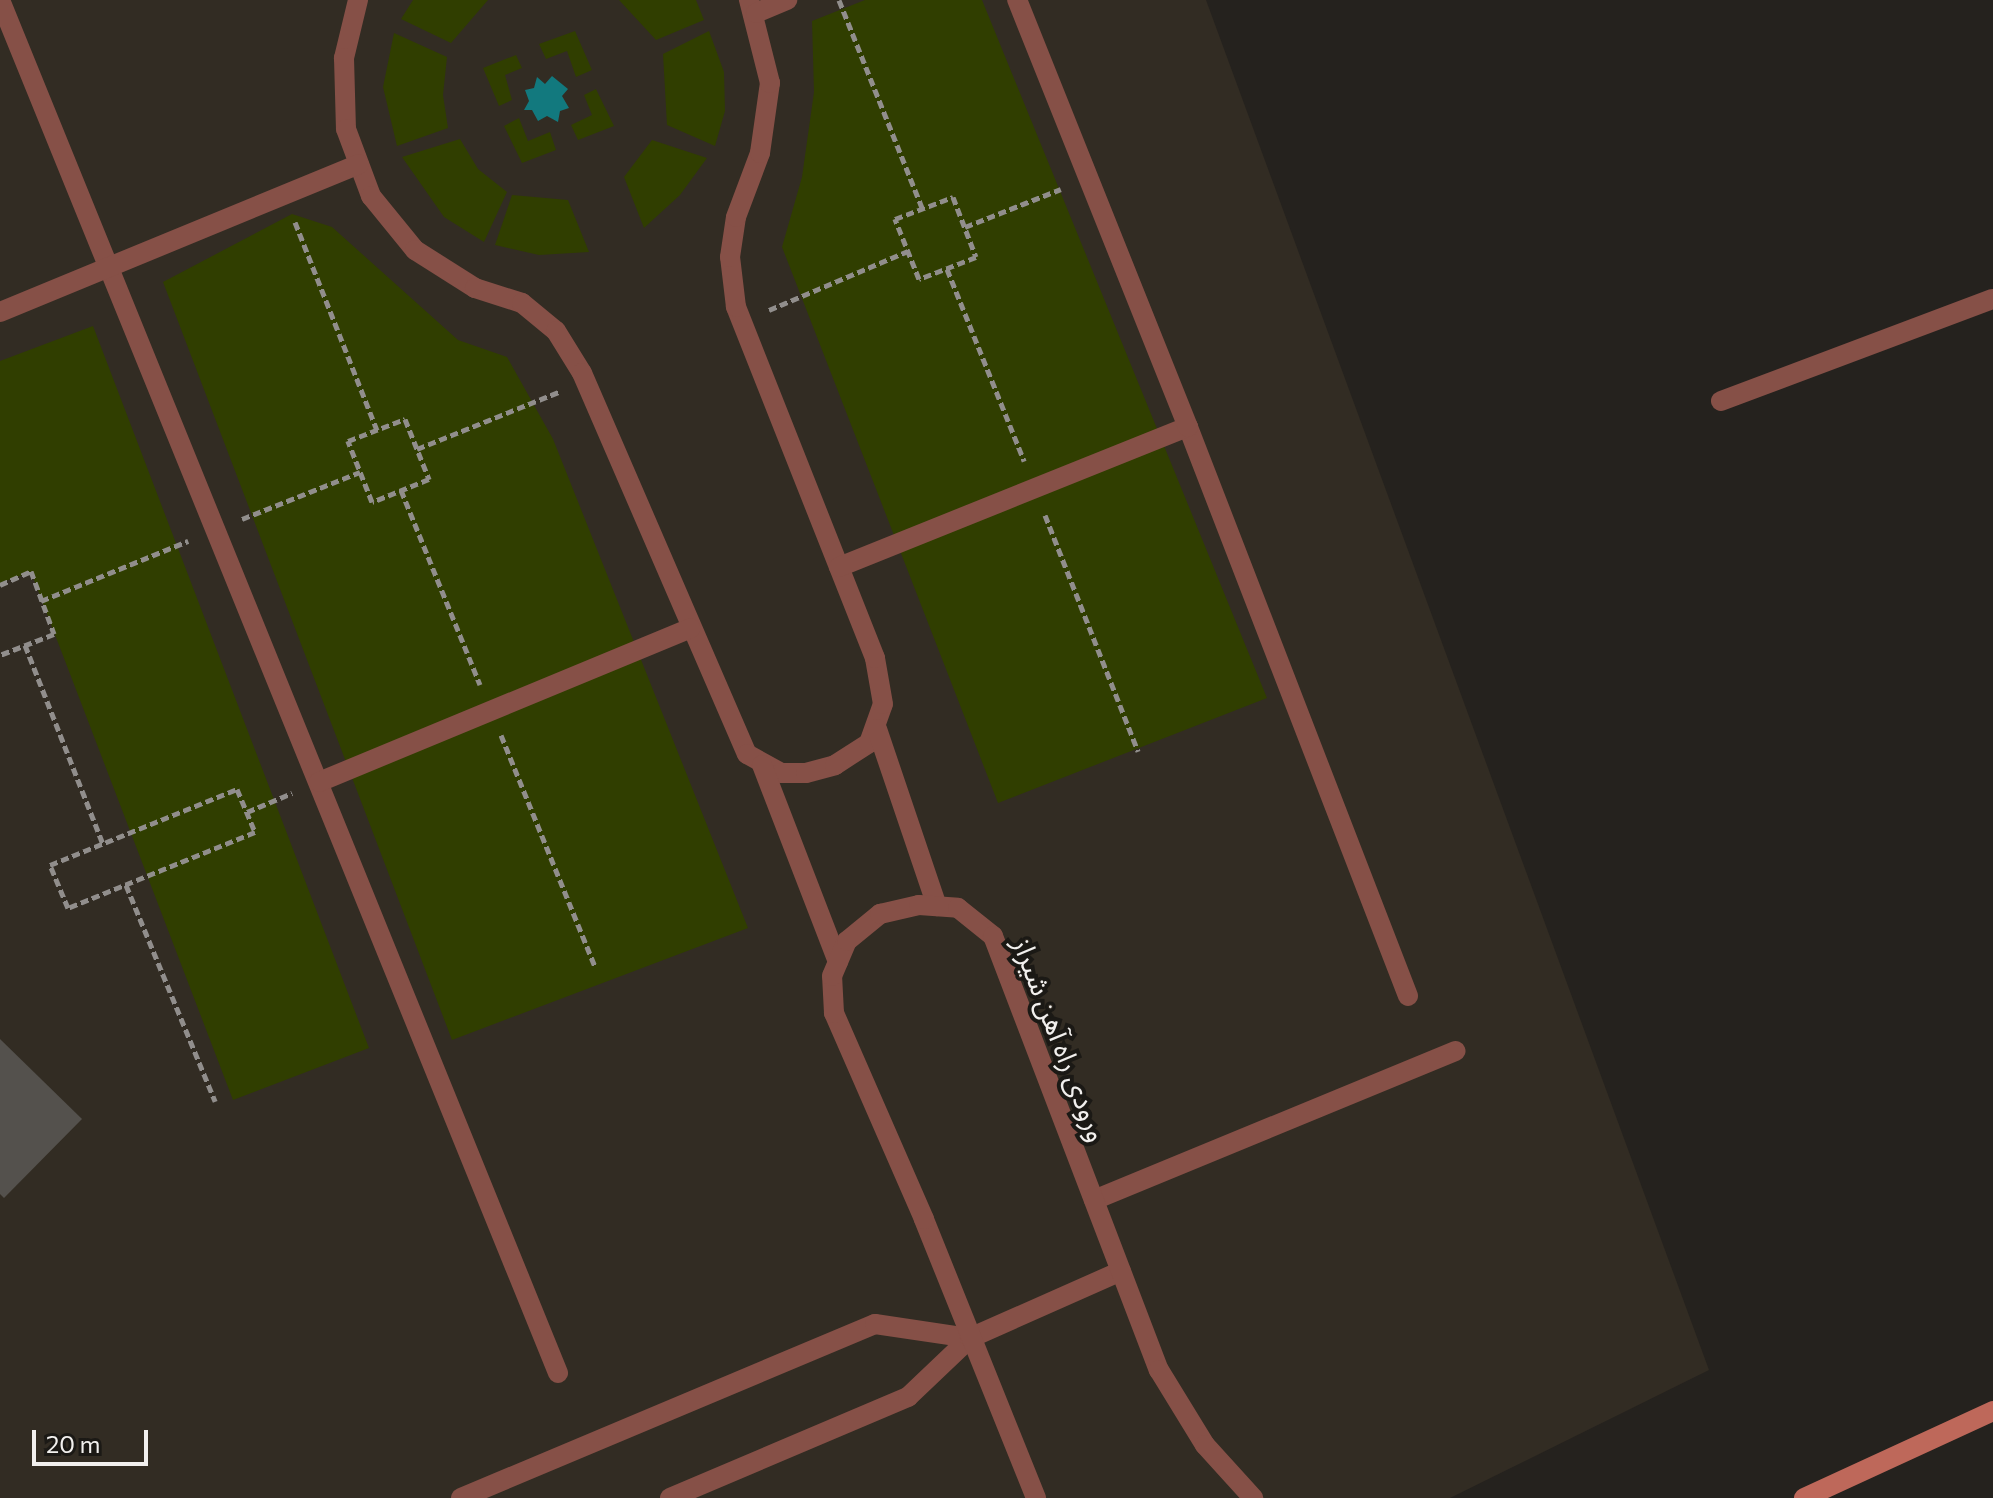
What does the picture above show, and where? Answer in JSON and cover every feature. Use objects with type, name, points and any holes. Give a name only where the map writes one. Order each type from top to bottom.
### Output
[{"type":"main road","points":[[1804,1498],[1993,1411]]},
{"type":"street","points":[[0,0],[558,1373]]},
{"type":"street","points":[[358,0],[344,58],[346,129],[371,196],[415,250],[475,288],[522,303],[556,331],[585,382],[726,715],[747,754],[781,773],[806,773],[835,765],[869,743],[877,729],[883,704],[875,658],[742,322],[730,257],[736,217],[760,153],[770,83],[753,6],[787,0]]},
{"type":"street","points":[[1017,0],[1188,427],[1408,996]]},
{"type":"street","points":[[0,312],[359,164]]},
{"type":"street","points":[[1721,401],[1993,299]]},
{"type":"street","points":[[839,567],[1188,427]]},
{"type":"street","points":[[319,782],[690,628]]},
{"type":"street","points":[[877,729],[937,906]]},
{"type":"street","points":[[762,765],[838,962]]},
{"type":"street","name":"ورودی راه آهن شیراز","points":[[1036,1498],[834,1013],[832,976],[847,941],[880,914],[937,906],[958,908],[993,936],[1159,1370],[1205,1445],[1253,1498]]},
{"type":"street","points":[[1094,1200],[1456,1051]]},
{"type":"street","points":[[670,1498],[908,1397],[970,1338],[1121,1271]]},
{"type":"street","points":[[461,1498],[875,1324],[970,1338]]},
{"type":"path","points":[[839,0],[922,208]]},
{"type":"path","points":[[965,227],[1088,178]]},
{"type":"path","points":[[286,194],[377,430]]},
{"type":"path","points":[[953,197],[965,227],[976,257],[919,279],[895,219],[953,197]]},
{"type":"path","points":[[742,322],[908,251]]},
{"type":"path","points":[[417,449],[585,382]]},
{"type":"path","points":[[405,419],[429,479],[372,502],[348,441],[377,430],[405,419]]},
{"type":"path","points":[[41,601],[360,472]]},
{"type":"path","points":[[0,584],[31,571],[54,634],[0,655]]},
{"type":"path","points":[[25,645],[103,844]]},
{"type":"path","points":[[247,812],[319,782]]},
{"type":"path","points":[[237,789],[247,812],[255,832],[68,908],[50,865],[237,789]]},
{"type":"path","points":[[126,885],[215,1101]]},
{"type":"shaded area","points":[[0,0],[1206,0],[1709,1370],[1450,1498],[0,1498]]},
{"type":"green space","points":[[413,0],[488,0],[451,43],[401,19]]},
{"type":"green space","points":[[619,0],[696,0],[704,20],[656,40]]},
{"type":"green space","points":[[865,0],[982,0],[1267,698],[998,803],[782,247],[802,177],[814,92],[812,21]]},
{"type":"green space","points":[[575,31],[592,70],[576,77],[567,51],[546,59],[539,44]]},
{"type":"green space","points":[[709,31],[724,72],[725,111],[715,146],[667,125],[663,54]]},
{"type":"green space","points":[[394,33],[447,57],[443,95],[448,128],[397,146],[383,87]]},
{"type":"green space","points":[[516,55],[522,68],[505,75],[512,100],[499,106],[483,68]]},
{"type":"green space","points":[[596,89],[614,126],[578,140],[571,125],[592,115],[584,95]]},
{"type":"green space","points":[[519,118],[528,141],[550,132],[556,150],[522,163],[504,126]]},
{"type":"green space","points":[[460,139],[478,169],[507,192],[484,242],[444,217],[402,157]]},
{"type":"green space","points":[[652,140],[707,158],[680,195],[644,228],[624,177]]},
{"type":"green space","points":[[512,195],[568,200],[589,252],[539,255],[495,245]]},
{"type":"green space","points":[[292,214],[332,227],[458,340],[507,357],[553,439],[748,928],[452,1040],[163,282]]},
{"type":"green space","points":[[93,326],[369,1048],[233,1100],[31,572],[0,583],[0,361]]},
{"type":"water","points":[[552,76],[568,89],[562,96],[569,108],[560,111],[558,122],[547,116],[538,121],[532,110],[524,110],[529,101],[525,90],[534,88],[537,77],[545,84]]},
{"type":"building","points":[[0,1039],[82,1119],[4,1198],[0,1194]]}]
